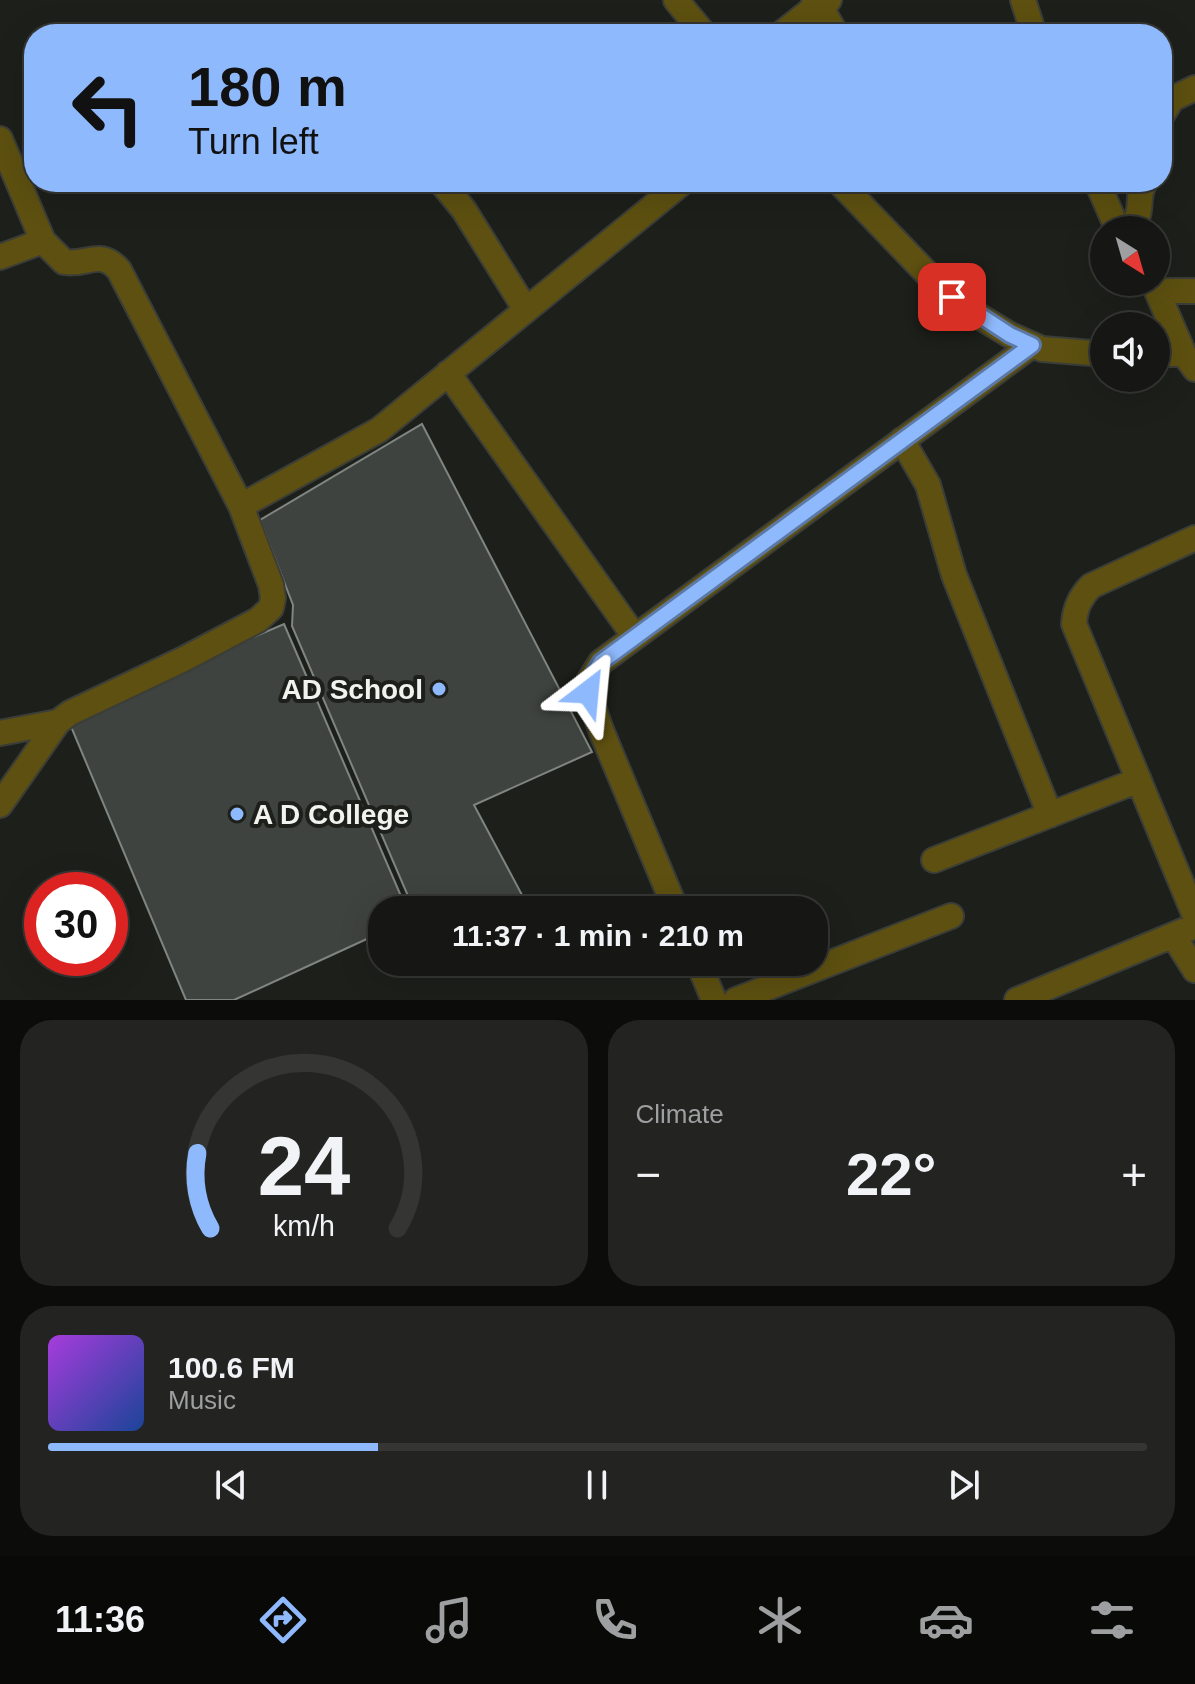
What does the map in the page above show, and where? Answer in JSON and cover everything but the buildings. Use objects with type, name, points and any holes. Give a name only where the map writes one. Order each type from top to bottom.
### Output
[{"type":"street","points":[[676,0],[696,24]]},
{"type":"street","points":[[1023,0],[1031,24]]},
{"type":"street","points":[[793,24],[821,1],[831,24]]},
{"type":"street","points":[[1172,99],[1195,88]]},
{"type":"street","points":[[0,139],[43,241],[64,262],[104,258],[119,270],[241,506],[273,598],[266,614],[184,659],[70,713],[58,722],[0,805]]},
{"type":"street","points":[[449,192],[464,210],[526,310]]},
{"type":"street","points":[[241,506],[379,430],[671,192]]},
{"type":"street","points":[[849,192],[938,285],[967,309],[1010,335],[1042,349],[1090,353]]},
{"type":"street","points":[[1102,192],[1114,216]]},
{"type":"street","points":[[1138,216],[1140,192]]},
{"type":"street","points":[[0,257],[43,241]]},
{"type":"street","points":[[1170,288],[1195,291]]},
{"type":"street","points":[[1160,296],[1190,362]]},
{"type":"street","points":[[670,896],[601,730],[588,692],[593,671],[1032,345]]},
{"type":"street","points":[[1170,357],[1190,362]]},
{"type":"street","points":[[448,373],[635,637]]},
{"type":"street","points":[[902,440],[928,485],[954,575],[1050,815]]},
{"type":"street","points":[[1195,538],[1091,586],[1075,610],[1074,624],[1195,916]]},
{"type":"street","points":[[0,733],[58,722]]},
{"type":"street","points":[[934,860],[1139,780]]},
{"type":"street","points":[[736,1000],[951,916]]},
{"type":"street","points":[[1017,1000],[1184,931],[1195,970]]},
{"type":"street","points":[[704,976],[714,1000]]},
{"type":"place","name":"AD School","points":[[439,689]]},
{"type":"place","name":"A D College","points":[[237,814]]},
{"type":"route","points":[[588,692],[593,671],[601,662],[1032,345],[1010,335],[952,297]]}]
